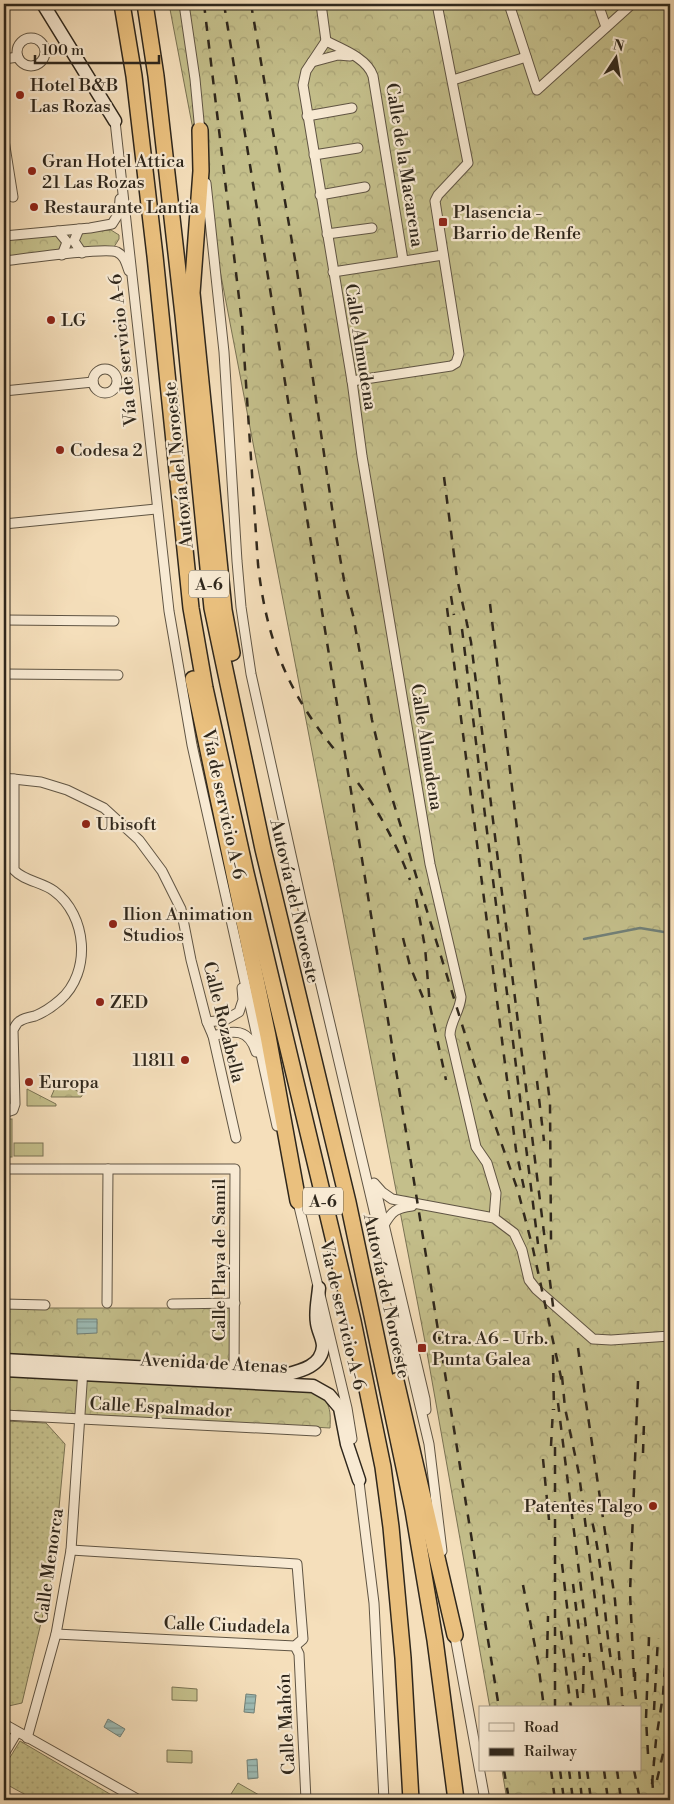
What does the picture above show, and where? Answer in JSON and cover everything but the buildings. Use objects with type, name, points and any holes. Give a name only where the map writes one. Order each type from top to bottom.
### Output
[{"type":"highway","name":"Autovía del Noroeste","points":[[122,4],[134,76],[156,256],[191,608],[205,688],[226,785],[353,1322],[383,1467],[391,1527],[403,1658],[411,1800]]},
{"type":"highway","name":"Autovía del Noroeste","points":[[145,4],[159,105],[212,608],[262,849],[341,1175],[413,1510],[435,1640],[456,1800]]},
{"type":"highway","points":[[200,130],[200,171],[192,293],[224,610],[238,689],[263,804],[262,849]]},
{"type":"highway","points":[[191,608],[189,654],[196,696],[268,1036],[298,1201]]},
{"type":"highway","points":[[362,1268],[382,1316],[455,1635]]},
{"type":"main road","name":"Vía de servicio A-6","points":[[44,4],[115,121]]},
{"type":"main road","name":"Avenida de Atenas","points":[[234,1377],[286,1375],[301,1371],[316,1362],[322,1352],[323,1345],[317,1322],[319,1288]]},
{"type":"main road","name":"Avenida de Atenas","points":[[4,1360],[83,1370]]},
{"type":"main road","name":"Avenida de Atenas","points":[[4,1370],[83,1370],[234,1377],[313,1386],[329,1395],[340,1408],[347,1444],[359,1480]]},
{"type":"street","points":[[184,4],[195,79],[224,352],[236,561],[251,674],[303,909],[429,1444]]},
{"type":"street","points":[[321,4],[326,41]]},
{"type":"street","points":[[352,381],[452,366],[456,362],[458,354],[435,201],[468,163],[437,4]]},
{"type":"street","points":[[509,4],[537,90],[632,4]]},
{"type":"street","points":[[598,4],[606,27]]},
{"type":"street","name":"Calle de la Macarena","points":[[326,41],[355,56],[371,68],[374,76],[404,260]]},
{"type":"street","name":"Calle Almudena","points":[[326,41],[306,71],[303,85],[307,116],[430,864],[461,997],[450,1028],[450,1036],[476,1147],[487,1162],[496,1193],[494,1218]]},
{"type":"street","points":[[312,62],[338,55],[355,56]]},
{"type":"street","points":[[4,59],[18,57]]},
{"type":"street","points":[[453,80],[526,57]]},
{"type":"street","points":[[307,116],[352,108]]},
{"type":"street","name":"Vía de servicio A-6","points":[[115,121],[156,509],[169,611],[192,745],[279,1136],[298,1201],[347,1408],[359,1480],[374,1603],[384,1800]]},
{"type":"street","points":[[4,140],[13,197]]},
{"type":"street","points":[[314,155],[358,148]]},
{"type":"street","points":[[4,236],[112,224],[119,213],[122,176]]},
{"type":"street","points":[[320,195],[365,188]]},
{"type":"street","points":[[327,234],[372,228]]},
{"type":"street","points":[[79,229],[74,242],[82,253]]},
{"type":"street","points":[[58,231],[67,242],[62,255]]},
{"type":"street","points":[[4,261],[115,251],[124,257],[134,287]]},
{"type":"street","points":[[333,272],[443,254]]},
{"type":"street","points":[[4,391],[93,382]]},
{"type":"street","points":[[4,524],[156,509]]},
{"type":"street","points":[[4,620],[114,622]]},
{"type":"street","points":[[4,674],[118,675]]},
{"type":"street","name":"Calle Rozabella","points":[[4,778],[41,782],[67,790],[104,808],[139,840],[162,871],[181,909],[191,960],[207,1022],[213,1036],[236,1138]]},
{"type":"street","points":[[4,1113],[13,1110],[15,1104],[14,1030],[19,1021],[51,1008],[65,995],[75,980],[80,964],[82,946],[78,926],[69,906],[55,891],[39,882],[20,876],[14,870],[14,779]]},
{"type":"street","points":[[207,1022],[225,1020],[239,1012],[243,1000],[228,902]]},
{"type":"street","points":[[213,1036],[230,1031],[242,1033],[253,1041],[279,1136]]},
{"type":"street","points":[[351,1112],[374,1183],[425,1398],[444,1565],[479,1767]]},
{"type":"street","points":[[4,1169],[108,1169],[107,1303]]},
{"type":"street","name":"Calle Playa de Samil","points":[[108,1169],[235,1169],[234,1377]]},
{"type":"street","points":[[374,1183],[392,1199],[494,1218],[514,1233],[522,1250],[529,1280],[536,1289],[593,1338],[611,1340],[670,1336]]},
{"type":"street","points":[[384,1225],[391,1213],[402,1207],[422,1206]]},
{"type":"street","points":[[172,1304],[235,1303]]},
{"type":"street","points":[[4,1304],[45,1305]]},
{"type":"street","name":"Calle Menorca","points":[[26,1738],[56,1634],[71,1550],[83,1370]]},
{"type":"street","name":"Calle Espalmador","points":[[4,1415],[316,1431]]},
{"type":"street","name":"Calle Ciudadela","points":[[56,1634],[296,1646],[303,1638],[297,1564],[71,1550]]},
{"type":"street","name":"Calle Mahón","points":[[296,1646],[299,1654],[306,1800]]},
{"type":"street","points":[[4,1724],[139,1800]]},
{"type":"street","points":[[4,1754],[17,1732]]},
{"type":"street","points":[[480,1772],[485,1800]]},
{"type":"green space","points":[[169,4],[670,4],[670,1800],[507,1800],[502,1772],[642,1772],[642,1706],[490,1706],[426,1347]]},
{"type":"green space","points":[[111,230],[119,235],[119,239],[114,247],[4,257],[4,240]]},
{"type":"green space","points":[[4,1034],[7,1034],[8,1105],[4,1105]]},
{"type":"green space","points":[[58,1081],[83,1094],[81,1097],[51,1097]]},
{"type":"green space","points":[[27,1089],[56,1104],[56,1106],[27,1106]]},
{"type":"green space","points":[[4,1119],[12,1119],[12,1157],[4,1157]]},
{"type":"green space","points":[[14,1143],[43,1143],[43,1156],[14,1156]]},
{"type":"green space","points":[[4,1308],[229,1308],[231,1311],[228,1363],[223,1366],[4,1355]]},
{"type":"green space","points":[[4,1376],[310,1391],[322,1397],[328,1405],[330,1428],[4,1410]]},
{"type":"green space","points":[[4,1421],[46,1423],[65,1444],[53,1572],[22,1703],[4,1707]]},
{"type":"green space","points":[[172,1687],[197,1689],[197,1701],[172,1700]]},
{"type":"green space","points":[[20,1741],[120,1800],[35,1800],[4,1783],[4,1767]]},
{"type":"green space","points":[[167,1750],[192,1751],[192,1763],[167,1762]]},
{"type":"green space","points":[[238,1783],[259,1795],[256,1800],[242,1800],[231,1794]]},
{"type":"water","points":[[77,1319],[97,1319],[97,1333],[77,1334]]},
{"type":"water","points":[[246,1694],[256,1695],[254,1713],[244,1712]]},
{"type":"water","points":[[108,1719],[125,1729],[120,1737],[104,1727]]},
{"type":"water","points":[[257,1759],[258,1778],[248,1779],[247,1760]]},
{"type":"waterway","points":[[584,939],[640,928],[670,933]]},
{"type":"railway","points":[[204,4],[242,323],[258,564],[262,591],[273,640],[291,684],[303,706],[334,749]]},
{"type":"railway","points":[[224,4],[499,1706]]},
{"type":"railway","points":[[251,4],[297,271],[336,535],[372,720],[385,775],[477,1073],[518,1191],[533,1249],[562,1382]]},
{"type":"railway","points":[[444,477],[457,578],[471,642],[554,1314]]},
{"type":"railway","points":[[451,596],[454,615]]},
{"type":"railway","points":[[490,604],[550,1103],[551,1240]]},
{"type":"railway","points":[[447,608],[516,1150],[525,1193]]},
{"type":"railway","points":[[462,629],[538,1244]]},
{"type":"railway","points":[[358,783],[374,806],[387,830],[410,880]]},
{"type":"railway","points":[[416,899],[425,947],[430,1006],[446,1080]]},
{"type":"railway","points":[[403,938],[410,966],[426,1005]]},
{"type":"railway","points":[[537,1081],[544,1141]]},
{"type":"railway","points":[[578,1348],[615,1600],[623,1706]]},
{"type":"railway","points":[[553,1355],[554,1410]]},
{"type":"railway","points":[[562,1376],[565,1408],[579,1474],[609,1706]]},
{"type":"railway","points":[[634,1677],[630,1593],[638,1381]]},
{"type":"railway","points":[[558,1403],[596,1706]]},
{"type":"railway","points":[[551,1446],[553,1409]]},
{"type":"railway","points":[[643,1453],[644,1422]]},
{"type":"railway","points":[[555,1438],[555,1706]]},
{"type":"railway","points":[[543,1459],[549,1520]]},
{"type":"railway","points":[[588,1506],[598,1550],[615,1683]]},
{"type":"railway","points":[[562,1564],[579,1706]]},
{"type":"railway","points":[[573,1584],[579,1631]]},
{"type":"railway","points":[[523,1585],[538,1662],[544,1706]]},
{"type":"railway","points":[[547,1658],[548,1616]]},
{"type":"railway","points":[[561,1631],[571,1706]]},
{"type":"railway","points":[[648,1754],[646,1719],[649,1637]]},
{"type":"railway","points":[[654,1710],[658,1638]]},
{"type":"railway","points":[[652,1784],[663,1695],[667,1638]]},
{"type":"railway","points":[[583,1693],[584,1653]]},
{"type":"railway","points":[[635,1672],[637,1706]]},
{"type":"railway","points":[[657,1780],[670,1723]]},
{"type":"railway","points":[[664,1800],[670,1770]]},
{"type":"railway","points":[[504,1772],[509,1800]]},
{"type":"railway","points":[[551,1772],[555,1800]]},
{"type":"railway","points":[[560,1772],[564,1800]]},
{"type":"railway","points":[[569,1772],[573,1800]]},
{"type":"railway","points":[[579,1772],[582,1800]]},
{"type":"railway","points":[[587,1772],[591,1800]]},
{"type":"railway","points":[[604,1772],[608,1800]]},
{"type":"railway","points":[[617,1772],[621,1800]]},
{"type":"railway","points":[[634,1772],[640,1800]]},
{"type":"railway","points":[[652,1779],[654,1800]]},
{"type":"place","name":"Hotel B&B Las Rozas","points":[[20,95]]},
{"type":"place","name":"Gran Hotel Attica 21 Las Rozas","points":[[32,171]]},
{"type":"place","name":"Restaurante Lantia","points":[[34,207]]},
{"type":"place","name":"Plasencia - Barrio de Renfe","points":[[443,222]]},
{"type":"place","name":"LG","points":[[51,320]]},
{"type":"place","name":"Codesa 2","points":[[60,450]]},
{"type":"place","name":"Ubisoft","points":[[86,824]]},
{"type":"place","name":"Ilion Animation Studios","points":[[113,924]]},
{"type":"place","name":"ZED","points":[[100,1002]]},
{"type":"place","name":"11811","points":[[185,1060]]},
{"type":"place","name":"Europa","points":[[29,1082]]},
{"type":"place","name":"Ctra. A6 - Urb. Punta Galea","points":[[422,1348]]},
{"type":"place","name":"Patentes Talgo","points":[[653,1506]]}]
